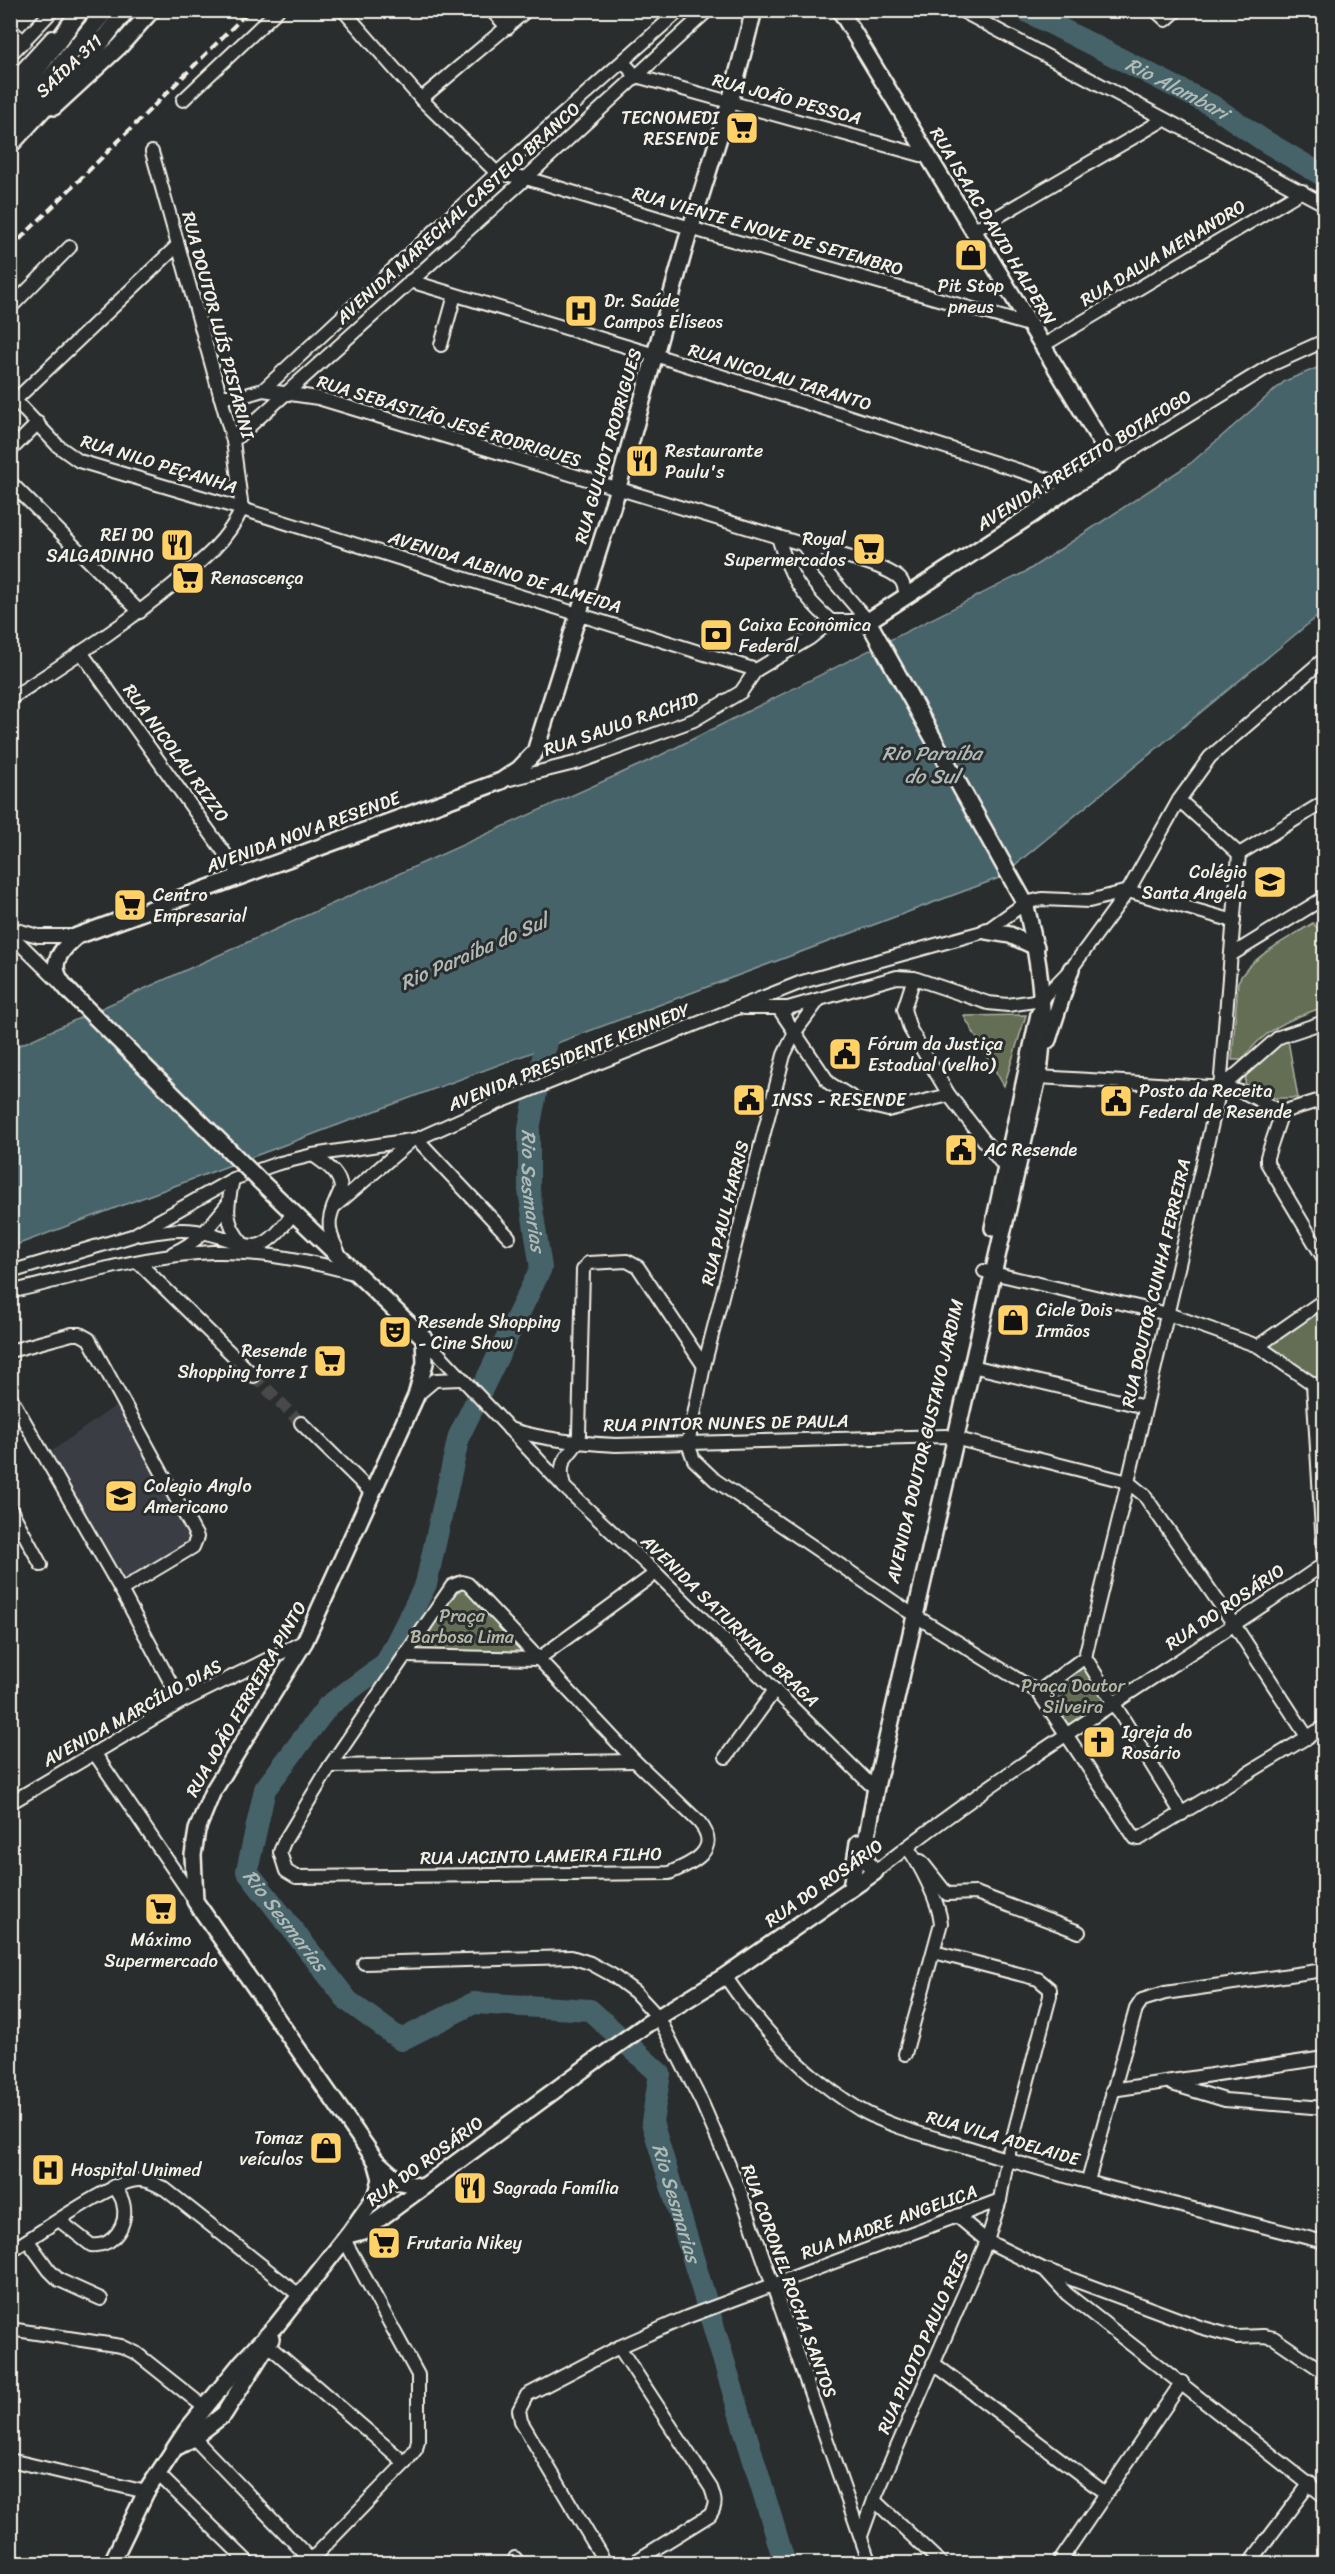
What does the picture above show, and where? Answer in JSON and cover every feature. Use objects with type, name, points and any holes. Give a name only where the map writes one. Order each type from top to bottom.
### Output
[{"type":"highway","points":[[10,106],[81,10]]},
{"type":"highway","points":[[10,122],[42,88],[106,10]]},
{"type":"highway","points":[[10,146],[84,64],[126,10]]},
{"type":"main road","name":"SAÍDA 311","points":[[10,146],[120,46],[152,10]]},
{"type":"main road","name":"RUA GULHOT RODRIGUES","points":[[535,752],[617,490],[691,227],[730,102],[754,10]]},
{"type":"main road","name":"RUA ISAAC DAVID HALPERN","points":[[842,11],[1029,326],[1113,462]]},
{"type":"main road","name":"AVENIDA PREFEITO BOTAFOGO","points":[[868,621],[1071,487],[1113,462]]},
{"type":"main road","name":"AVENIDA DOUTOR GUSTAVO JARDIM","points":[[868,621],[1011,873],[1025,903],[1036,947],[1044,1026],[1043,1054],[1011,1171]]},
{"type":"main road","name":"AVENIDA NOVA RESENDE","points":[[77,936],[501,781],[519,769],[535,752]]},
{"type":"main road","points":[[986,931],[1010,935],[1036,947]]},
{"type":"main road","points":[[77,936],[64,947],[56,960],[56,968],[65,988],[260,1181],[424,1338]]},
{"type":"main road","points":[[1043,1054],[1071,969]]},
{"type":"main road","name":"AVENIDA DOUTOR GUSTAVO JARDIM","points":[[851,1888],[872,1785],[1011,1171],[1033,1035],[1041,1003]]},
{"type":"main road","name":"AVENIDA DOUTOR GUSTAVO JARDIM","points":[[951,1437],[972,1366],[989,1272]]},
{"type":"main road","name":"RUA JOÃO FERREIRA PINTO","points":[[195,1901],[192,1855],[197,1830],[212,1793],[305,1641],[416,1396],[425,1363],[424,1338]]},
{"type":"main road","name":"AVENIDA DOUTOR GUSTAVO JARDIM","points":[[872,1785],[864,1853],[867,1863],[875,1872]]},
{"type":"main road","name":"RUA DO ROSÁRIO","points":[[346,2237],[363,2231],[599,2058],[725,1976],[875,1872]]},
{"type":"main road","points":[[195,1901],[376,2161],[400,2182],[423,2187]]},
{"type":"main road","points":[[111,2564],[146,2492],[176,2447],[190,2435],[224,2414],[276,2326],[377,2194],[381,2179],[376,2161]]},
{"type":"main road","points":[[190,2435],[206,2404],[265,2342]]},
{"type":"main road","points":[[206,2404],[216,2404],[224,2414]]},
{"type":"street","points":[[10,55],[54,10]]},
{"type":"street","points":[[10,83],[73,10]]},
{"type":"street","points":[[183,100],[278,10]]},
{"type":"street","points":[[344,10],[421,99],[497,173]]},
{"type":"street","points":[[491,10],[508,28]]},
{"type":"street","points":[[421,99],[528,10]]},
{"type":"street","name":"AVENIDA MARECHAL CASTELO BRANCO","points":[[263,390],[497,173],[680,10]]},
{"type":"street","name":"AVENIDA MARECHAL CASTELO BRANCO","points":[[233,441],[526,178],[708,10]]},
{"type":"street","points":[[960,10],[1324,204]]},
{"type":"street","points":[[1155,10],[1166,20],[1177,10]]},
{"type":"street","points":[[10,28],[24,42]]},
{"type":"street","points":[[622,62],[636,76]]},
{"type":"street","name":"RUA JOÃO PESSOA","points":[[636,76],[928,157]]},
{"type":"street","points":[[973,231],[1163,120]]},
{"type":"street","name":"RUA DOUTOR LUÍS PISTARINI","points":[[153,152],[233,441],[243,509]]},
{"type":"street","name":"RUA VIENTE E NOVE DE SETEMBRO","points":[[497,173],[526,178],[1029,326]]},
{"type":"street","name":"RUA DALVA MENANDRO","points":[[1042,346],[1302,191]]},
{"type":"street","points":[[12,400],[178,244]]},
{"type":"street","points":[[10,308],[69,247]]},
{"type":"street","name":"RUA NICOLAU TARANTO","points":[[410,281],[655,355],[1071,487]]},
{"type":"street","points":[[441,345],[455,294]]},
{"type":"street","name":"AVENIDA PREFEITO BOTAFOGO","points":[[1113,462],[1274,364],[1324,340]]},
{"type":"street","points":[[220,396],[243,396],[263,390]]},
{"type":"street","name":"RUA SEBASTIÃO JESÉ RODRIGUES","points":[[263,390],[318,398],[878,567],[901,580],[906,596]]},
{"type":"street","name":"RUA NILO PEÇANHA","points":[[12,400],[38,423],[58,446],[79,461],[243,509]]},
{"type":"street","points":[[10,451],[38,423]]},
{"type":"street","points":[[10,482],[140,612]]},
{"type":"street","points":[[10,699],[140,612],[213,552],[235,525],[243,509]]},
{"type":"street","name":"AVENIDA ALBINO DE ALMEIDA","points":[[243,509],[756,670]]},
{"type":"street","points":[[778,537],[792,578],[808,600],[831,621],[868,621]]},
{"type":"street","points":[[802,544],[868,621]]},
{"type":"street","name":"RUA SAULO RACHID","points":[[501,781],[579,762],[694,720],[741,692],[756,670],[810,638],[831,621]]},
{"type":"street","name":"RUA NICOLAU RIZZO","points":[[81,652],[241,876]]},
{"type":"street","points":[[1041,1003],[1071,969],[1128,891],[1179,800],[1217,749],[1324,660]]},
{"type":"street","points":[[1179,800],[1239,854],[1324,802]]},
{"type":"street","name":"RUA DOUTOR CUNHA FERREIRA","points":[[1085,1657],[1220,1089],[1239,854]]},
{"type":"street","points":[[1128,891],[1234,921]]},
{"type":"street","name":"AVENIDA PRESIDENTE KENNEDY","points":[[132,1236],[233,1179],[276,1164],[313,1155],[414,1140],[500,1102],[802,982],[986,931],[1025,903],[1042,899],[1089,901],[1128,891]]},
{"type":"street","points":[[1231,955],[1324,898]]},
{"type":"street","points":[[10,928],[38,936],[77,936]]},
{"type":"street","points":[[10,934],[65,988]]},
{"type":"street","name":"AVENIDA PRESIDENTE KENNEDY","points":[[740,1007],[779,1009],[812,1002],[897,977],[914,978],[988,1003],[1008,1005],[1041,1003]]},
{"type":"street","points":[[914,978],[904,1009],[906,1019],[949,1095],[968,1123],[1011,1171]]},
{"type":"street","points":[[802,982],[800,993],[812,1002]]},
{"type":"street","name":"RUA PAUL HARRIS","points":[[687,1444],[704,1366],[784,1055],[812,1002]]},
{"type":"street","points":[[779,1009],[829,1083],[863,1104],[888,1110],[949,1095]]},
{"type":"street","points":[[1220,1089],[1279,1037],[1324,1022]]},
{"type":"street","points":[[1038,1077],[1220,1089],[1245,1093],[1282,1112],[1324,1099]]},
{"type":"street","points":[[1282,1112],[1267,1163],[1324,1259]]},
{"type":"street","points":[[414,1140],[509,1237]]},
{"type":"street","name":"AVENIDA PRESIDENTE KENNEDY","points":[[332,1208],[414,1140]]},
{"type":"street","points":[[313,1155],[331,1168],[340,1184],[341,1189],[332,1208],[328,1229],[343,1260]]},
{"type":"street","points":[[233,1179],[227,1205],[229,1224],[243,1245]]},
{"type":"street","points":[[162,1257],[185,1248],[206,1233],[227,1205]]},
{"type":"street","points":[[10,1272],[132,1236],[174,1230],[206,1233],[243,1245],[257,1246],[268,1243],[293,1213]]},
{"type":"street","points":[[10,1292],[162,1257],[210,1252],[246,1254],[328,1265],[358,1274]]},
{"type":"street","points":[[564,1487],[561,1474],[563,1461],[578,1443],[583,1270],[588,1263],[627,1261],[638,1267],[704,1366]]},
{"type":"street","points":[[138,1262],[254,1376]]},
{"type":"street","points":[[989,1272],[1168,1314],[1258,1346],[1319,1382],[1324,1563]]},
{"type":"street","points":[[1258,1346],[1324,1300]]},
{"type":"street","points":[[10,1351],[72,1334],[80,1334],[89,1339],[197,1537],[193,1546],[121,1590]]},
{"type":"street","name":"AVENIDA SATURNINO BRAGA","points":[[424,1338],[564,1487],[656,1573],[872,1785]]},
{"type":"street","points":[[972,1366],[1145,1407]]},
{"type":"street","points":[[416,1396],[435,1380],[465,1383]]},
{"type":"street","points":[[10,1396],[121,1590],[181,1702]]},
{"type":"street","points":[[301,1423],[373,1494]]},
{"type":"street","name":"RUA PINTOR NUNES DE PAULA","points":[[506,1426],[538,1438],[578,1443],[687,1444],[951,1437],[1128,1482]]},
{"type":"street","points":[[687,1444],[694,1460],[716,1480],[911,1612],[1038,1692],[1133,1837],[1139,1839],[1324,1728]]},
{"type":"street","points":[[1128,1482],[1135,1485],[1144,1495],[1235,1626],[1308,1738]]},
{"type":"street","points":[[10,1508],[41,1565]]},
{"type":"street","name":"RUA DO ROSÁRIO","points":[[875,1872],[910,1851],[1065,1735],[1235,1626],[1324,1563]]},
{"type":"street","points":[[330,1766],[405,1656],[538,1659],[656,1573]]},
{"type":"street","name":"RUA JACINTO LAMEIRA FILHO","points":[[330,1766],[280,1852],[286,1871],[296,1877],[669,1873],[700,1857],[707,1845],[706,1834],[699,1822],[635,1761],[468,1584],[462,1582],[452,1586],[405,1656]]},
{"type":"street","name":"AVENIDA MARCÍLIO DIAS","points":[[10,1803],[181,1702],[305,1641]]},
{"type":"street","points":[[1038,1692],[1085,1657],[1182,1814]]},
{"type":"street","points":[[726,1757],[775,1690]]},
{"type":"street","points":[[95,1754],[195,1901]]},
{"type":"street","points":[[330,1766],[635,1761]]},
{"type":"street","points":[[910,1851],[924,1864],[947,1894],[976,1893],[1079,1932]]},
{"type":"street","points":[[905,2054],[941,1923],[940,1916],[910,1851]]},
{"type":"street","name":"RUA PILOTO PAULO REIS","points":[[861,2536],[874,2500],[987,2241],[1000,2200],[1007,2160],[1050,1996],[1050,1989],[1038,1979],[934,1952]]},
{"type":"street","name":"RUA CORONEL ROCHA SANTOS","points":[[364,1963],[571,1957],[590,1963],[612,1975],[635,1992],[702,2103],[739,2188],[870,2564]]},
{"type":"street","points":[[1088,2181],[1136,2009],[1142,2001],[1165,1993],[1324,1970]]},
{"type":"street","name":"RUA VILA ADELAIDE","points":[[725,1976],[782,2050],[835,2094],[862,2110],[896,2125],[1007,2160],[1324,2242]]},
{"type":"street","points":[[1112,2090],[1324,2058]]},
{"type":"street","points":[[1168,2083],[1226,2100],[1324,2109]]},
{"type":"street","points":[[10,2251],[114,2186],[138,2180],[165,2189],[299,2295]]},
{"type":"street","points":[[60,2221],[91,2245],[107,2244],[118,2234],[124,2219],[123,2203],[114,2186]]},
{"type":"street","name":"RUA MADRE ANGELICA","points":[[606,2564],[521,2421],[519,2410],[527,2395],[619,2346],[687,2317],[1000,2200]]},
{"type":"street","points":[[957,2216],[987,2241],[1046,2270],[1200,2327],[1236,2337],[1274,2338],[1324,2372]]},
{"type":"street","points":[[190,2435],[309,2562],[405,2463],[416,2449],[418,2440],[418,2375],[346,2237]]},
{"type":"street","points":[[28,2241],[59,2280],[101,2299]]},
{"type":"street","points":[[1046,2270],[1067,2294],[1182,2382],[1324,2496]]},
{"type":"street","points":[[10,2330],[121,2346],[136,2353],[206,2404]]},
{"type":"street","points":[[265,2342],[405,2463]]},
{"type":"street","points":[[619,2346],[711,2488],[715,2499],[715,2507],[710,2515],[631,2564]]},
{"type":"street","points":[[933,2363],[1105,2493]]},
{"type":"street","points":[[1058,2564],[1182,2382]]},
{"type":"street","points":[[10,2460],[146,2492]]},
{"type":"street","points":[[158,2474],[250,2564]]},
{"type":"street","points":[[1249,2564],[1310,2483]]},
{"type":"street","points":[[874,2500],[942,2564]]},
{"type":"shaded area","name":"Colegio Anglo Americano","points":[[118,1404],[191,1539],[121,1582],[49,1453]]},
{"type":"green space","points":[[1313,923],[1324,936],[1324,1007],[1278,1026],[1259,1041],[1242,1060],[1232,1060],[1238,982],[1243,973],[1260,956]]},
{"type":"green space","points":[[1026,1015],[1004,1086],[964,1016]]},
{"type":"green space","points":[[1288,1040],[1298,1098],[1276,1098],[1253,1093],[1245,1083],[1249,1069],[1260,1056]]},
{"type":"green space","points":[[1324,1305],[1324,1375],[1316,1379],[1267,1345]]},
{"type":"green space","name":"Praça Barbosa Lima","points":[[460,1585],[527,1655],[410,1653]]},
{"type":"green space","name":"Praça Doutor Silveira","points":[[1081,1662],[1106,1700],[1067,1730],[1040,1693]]},
{"type":"water","name":"Rio Paraíba do Sul","points":[[1324,365],[1324,611],[999,878],[11,1247],[11,1049],[657,757],[1027,571],[1191,463],[1285,381]]},
{"type":"waterway","name":"Rio Alambari","points":[[1024,10],[1213,106],[1263,140],[1324,176]]},
{"type":"waterway","name":"Rio Sesmarias","points":[[550,1021],[529,1129],[529,1190],[541,1268],[459,1436],[426,1584],[386,1663],[328,1706],[265,1789],[247,1871],[348,2001],[401,2040],[474,2003],[590,2010],[660,2074],[652,2122],[785,2564]]},
{"type":"tunnel","points":[[254,1376],[301,1423]]},
{"type":"railway","points":[[10,249],[250,10]]},
{"type":"place","name":"TECNOMEDI RESENDE","points":[[742,128]]},
{"type":"place","name":"Pit Stop pneus","points":[[971,255]]},
{"type":"place","name":"Dr. Saúde Campos Elíseos","points":[[581,311]]},
{"type":"place","name":"Restaurante Paulu's","points":[[642,461]]},
{"type":"place","name":"REI DO SALGADINHO","points":[[177,545]]},
{"type":"place","name":"Royal Supermercados","points":[[869,549]]},
{"type":"place","name":"Renascença","points":[[188,578]]},
{"type":"place","name":"Caixa Econômica Federal","points":[[716,635]]},
{"type":"place","name":"Colégio Santa Angela","points":[[1270,882]]},
{"type":"place","name":"Centro Empresarial","points":[[130,905]]},
{"type":"place","name":"Fórum da Justiça Estadual (velho)","points":[[845,1054]]},
{"type":"place","name":"INSS - RESENDE","points":[[749,1100]]},
{"type":"place","name":"Posto da Receita Federal de Resende","points":[[1116,1101]]},
{"type":"place","name":"AC Resende","points":[[961,1150]]},
{"type":"place","name":"Cicle Dois Irmãos","points":[[1013,1320]]},
{"type":"place","name":"Resende Shopping - Cine Show","points":[[395,1332]]},
{"type":"place","name":"Resende Shopping torre I","points":[[330,1361]]},
{"type":"place","name":"Colegio Anglo Americano","points":[[121,1496]]},
{"type":"place","name":"Igreja do Rosário","points":[[1099,1742]]},
{"type":"place","name":"Máximo Supermercado","points":[[161,1909]]},
{"type":"place","name":"Tomaz veículos","points":[[326,2148]]},
{"type":"place","name":"Hospital Unimed","points":[[48,2170]]},
{"type":"place","name":"Sagrada Família","points":[[470,2188]]},
{"type":"place","name":"Frutaria Nikey","points":[[384,2243]]}]
